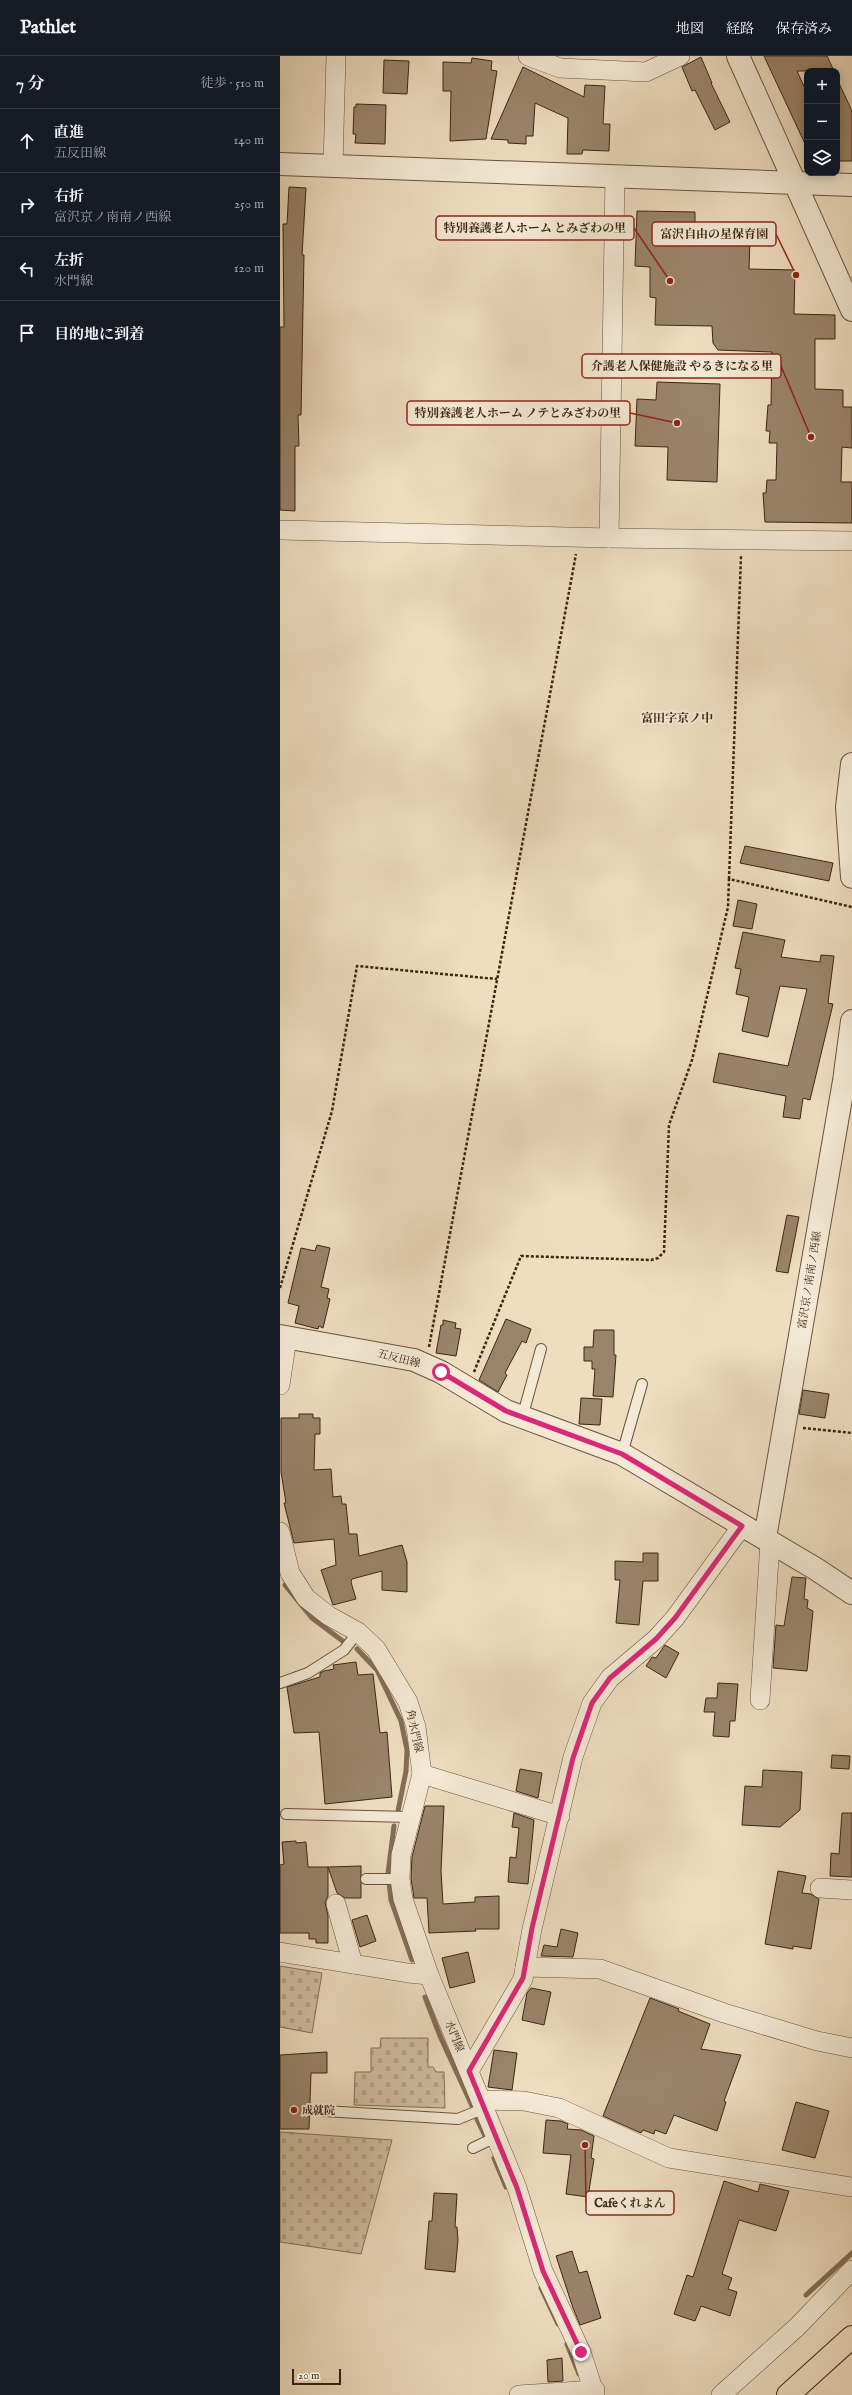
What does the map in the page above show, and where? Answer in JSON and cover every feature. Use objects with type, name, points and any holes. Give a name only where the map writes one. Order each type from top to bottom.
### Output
[{"type":"highway","points":[[788,2395],[852,2337]]},
{"type":"highway","points":[[802,2395],[852,2344]]},
{"type":"street","points":[[333,166],[336,56]]},
{"type":"street","points":[[528,56],[560,68],[616,63],[646,72],[680,56]]},
{"type":"street","points":[[738,56],[852,310]]},
{"type":"street","points":[[280,164],[852,185]]},
{"type":"street","points":[[609,538],[615,177]]},
{"type":"street","points":[[280,530],[578,538],[852,541]]},
{"type":"street","points":[[852,764],[847,807],[852,877]]},
{"type":"street","name":"富沢京ノ南南ノ西線","points":[[768,1540],[785,1425],[844,1081],[852,1021]]},
{"type":"street","points":[[280,1385],[283,1337]]},
{"type":"street","name":"五反田線","points":[[283,1337],[414,1360],[426,1365],[468,1387],[506,1411],[622,1454],[768,1540],[852,1593]]},
{"type":"street","points":[[469,2071],[523,1978],[573,1758],[592,1703],[610,1678],[656,1639],[675,1618],[742,1526]]},
{"type":"street","name":"角水門線","points":[[280,1532],[285,1574],[306,1598],[329,1616],[358,1632],[376,1649],[408,1702],[416,1727],[422,1774],[409,1818],[401,1855],[392,1879],[403,1899],[429,1974]]},
{"type":"street","points":[[760,1700],[768,1540]]},
{"type":"street","points":[[422,1774],[560,1816]]},
{"type":"street","points":[[820,1888],[852,1890]]},
{"type":"street","points":[[336,1904],[353,1964]]},
{"type":"street","points":[[280,1952],[408,1974],[429,1974]]},
{"type":"street","points":[[525,1967],[600,1969],[724,2013],[817,2041],[852,2048]]},
{"type":"street","name":"水門線","points":[[429,1974],[483,2104],[528,2220],[543,2271],[581,2352],[595,2392]]},
{"type":"street","points":[[483,2104],[524,2101],[559,2108],[669,2158],[852,2187]]},
{"type":"street","points":[[721,2395],[797,2327],[852,2270]]},
{"type":"street","points":[[519,2395],[595,2392]]},
{"type":"lane","points":[[522,1418],[541,1349]]},
{"type":"lane","points":[[622,1454],[642,1384]]},
{"type":"lane","points":[[280,1683],[308,1673],[344,1650],[358,1632]]},
{"type":"lane","points":[[286,1814],[409,1818]]},
{"type":"lane","points":[[366,1879],[392,1879]]},
{"type":"lane","points":[[324,2111],[458,2119],[483,2104]]},
{"type":"lane","points":[[473,2148],[496,2137]]},
{"type":"path","points":[[426,1365],[578,538]]},
{"type":"path","points":[[468,1387],[521,1256],[651,1260],[658,1258],[664,1252],[669,1125],[694,1053],[728,907],[742,540]]},
{"type":"path","points":[[729,879],[852,907]]},
{"type":"path","points":[[280,1288],[332,1111],[357,966],[497,979]]},
{"type":"path","points":[[785,1425],[852,1433]]},
{"type":"green space","points":[[280,1966],[322,1973],[312,2033],[280,2027]]},
{"type":"green space","points":[[381,2038],[428,2038],[428,2067],[433,2067],[436,2072],[444,2072],[445,2108],[354,2105],[355,2072],[371,2072],[371,2048],[380,2048]]},
{"type":"green space","points":[[280,2132],[392,2140],[361,2254],[280,2242]]},
{"type":"building","points":[[764,56],[827,56],[833,68],[804,68],[804,71],[797,71],[804,86],[804,142]]},
{"type":"building","points":[[701,57],[711,83],[730,122],[715,130],[695,90],[692,91],[682,67]]},
{"type":"building","points":[[472,58],[492,61],[491,70],[497,71],[486,139],[450,141],[451,91],[443,91],[443,62],[471,63]]},
{"type":"building","points":[[384,60],[409,61],[407,94],[383,93]]},
{"type":"building","points":[[523,67],[584,97],[585,85],[605,86],[603,124],[610,124],[609,151],[583,150],[582,154],[567,154],[568,118],[535,103],[533,136],[526,136],[526,144],[508,143],[508,140],[491,139]]},
{"type":"building","points":[[840,85],[852,111],[852,161],[840,161]]},
{"type":"building","points":[[356,104],[386,105],[385,144],[355,143],[356,134],[353,134],[354,107],[356,107]]},
{"type":"building","points":[[289,187],[306,188],[302,255],[304,255],[301,415],[298,415],[299,446],[295,446],[295,511],[280,510],[280,327],[284,327],[283,224],[287,224]]},
{"type":"building","points":[[637,211],[695,212],[695,237],[730,238],[731,230],[747,230],[747,238],[750,238],[749,269],[795,270],[794,314],[835,315],[835,339],[815,339],[815,389],[843,390],[843,407],[852,407],[852,448],[842,447],[841,482],[852,482],[852,523],[765,522],[763,493],[766,493],[767,480],[776,480],[777,443],[769,443],[770,431],[766,431],[768,405],[771,405],[772,352],[718,350],[713,343],[712,326],[655,325],[656,298],[650,297],[650,267],[635,266]]},
{"type":"building","points":[[657,382],[720,384],[717,482],[667,480],[668,447],[635,446],[637,399],[656,400]]},
{"type":"building","points":[[745,846],[833,863],[829,881],[740,863]]},
{"type":"building","points":[[738,900],[757,904],[752,929],[733,926]]},
{"type":"building","points":[[743,932],[785,940],[781,957],[820,962],[821,955],[834,956],[828,1003],[833,1004],[810,1100],[803,1098],[800,1119],[783,1117],[786,1096],[713,1082],[719,1053],[788,1066],[807,989],[780,986],[768,1037],[742,1031],[749,997],[736,994],[741,969],[735,968]]},
{"type":"building","points":[[787,1215],[799,1217],[788,1273],[776,1271]]},
{"type":"building","points":[[317,1245],[330,1248],[321,1287],[329,1289],[327,1298],[330,1299],[323,1328],[319,1326],[318,1329],[295,1323],[299,1306],[288,1303],[301,1248],[315,1251]]},
{"type":"building","points":[[506,1319],[531,1329],[526,1343],[522,1341],[505,1373],[507,1375],[498,1392],[479,1380]]},
{"type":"building","points":[[443,1320],[456,1323],[455,1328],[461,1329],[456,1356],[436,1353]]},
{"type":"building","points":[[594,1330],[614,1330],[614,1355],[616,1355],[613,1397],[593,1396],[595,1369],[592,1369],[592,1361],[584,1361],[584,1347],[593,1347]]},
{"type":"building","points":[[803,1390],[829,1394],[825,1418],[799,1414]]},
{"type":"building","points":[[581,1398],[602,1399],[600,1425],[579,1424]]},
{"type":"building","points":[[299,1414],[313,1414],[313,1418],[320,1418],[320,1434],[315,1434],[314,1470],[331,1469],[333,1497],[341,1496],[342,1504],[346,1504],[349,1534],[357,1534],[359,1556],[402,1545],[407,1562],[407,1592],[382,1590],[382,1571],[352,1579],[351,1582],[356,1599],[333,1605],[321,1570],[336,1565],[334,1539],[294,1543],[284,1503],[286,1503],[281,1472],[281,1418],[299,1418]]},
{"type":"building","points":[[643,1553],[658,1553],[658,1581],[643,1581],[639,1625],[616,1623],[620,1580],[615,1580],[615,1561],[643,1562]]},
{"type":"building","points":[[792,1577],[806,1578],[804,1599],[808,1600],[807,1608],[813,1611],[807,1671],[773,1668],[776,1625],[784,1626]]},
{"type":"building","points":[[665,1645],[679,1653],[666,1678],[646,1666],[652,1657],[656,1658]]},
{"type":"building","points":[[356,1662],[358,1675],[373,1674],[380,1733],[387,1732],[392,1797],[325,1804],[319,1732],[294,1733],[287,1687],[320,1677],[320,1673],[334,1669],[333,1665]]},
{"type":"building","points":[[718,1683],[738,1684],[735,1721],[730,1721],[729,1737],[713,1736],[715,1712],[704,1712],[706,1698],[717,1698]]},
{"type":"building","points":[[832,1755],[850,1756],[849,1769],[831,1768]]},
{"type":"building","points":[[520,1769],[542,1773],[538,1798],[516,1791]]},
{"type":"building","points":[[763,1770],[802,1772],[800,1810],[780,1827],[742,1825],[745,1786],[762,1787]]},
{"type":"building","points":[[425,1806],[444,1806],[441,1871],[443,1904],[475,1902],[475,1897],[499,1896],[499,1929],[475,1929],[476,1931],[429,1933],[427,1898],[414,1898],[411,1878],[412,1857]]},
{"type":"building","points":[[514,1813],[534,1820],[528,1884],[508,1882],[510,1857],[516,1858],[519,1828],[512,1827]]},
{"type":"building","points":[[842,1813],[852,1813],[852,1877],[830,1876],[831,1853],[839,1854]]},
{"type":"building","points":[[296,1841],[296,1843],[306,1842],[308,1867],[328,1867],[328,1896],[325,1902],[328,1916],[328,1943],[316,1943],[316,1939],[309,1939],[309,1933],[280,1933],[280,1865],[284,1864],[282,1842]]},
{"type":"building","points":[[361,1866],[361,1898],[345,1898],[337,1893],[328,1867]]},
{"type":"building","points":[[778,1871],[806,1876],[802,1893],[811,1894],[819,1899],[811,1949],[793,1946],[793,1949],[765,1944]]},
{"type":"building","points":[[367,1915],[376,1941],[360,1947],[352,1920]]},
{"type":"building","points":[[561,1929],[578,1933],[573,1957],[541,1956],[544,1945],[557,1947]]},
{"type":"building","points":[[468,1952],[475,1982],[450,1988],[442,1958]]},
{"type":"building","points":[[531,1988],[551,1992],[544,2025],[522,2020],[527,1993]]},
{"type":"building","points":[[650,1998],[679,2009],[678,2011],[710,2024],[701,2049],[741,2055],[724,2101],[726,2102],[717,2131],[674,2115],[666,2134],[655,2130],[654,2134],[643,2130],[641,2133],[603,2116]]},
{"type":"building","points":[[494,2050],[517,2053],[512,2090],[488,2087]]},
{"type":"building","points":[[327,2052],[327,2073],[311,2073],[309,2129],[280,2129],[280,2055]]},
{"type":"building","points":[[796,2102],[829,2111],[815,2158],[782,2150]]},
{"type":"building","points":[[546,2120],[561,2121],[568,2124],[567,2129],[581,2130],[594,2136],[591,2158],[594,2159],[588,2197],[566,2194],[571,2155],[543,2153]]},
{"type":"building","points":[[724,2181],[758,2192],[760,2184],[789,2191],[776,2231],[739,2220],[722,2274],[732,2278],[728,2289],[737,2292],[730,2316],[701,2306],[695,2321],[674,2314],[687,2275],[693,2277]]},
{"type":"building","points":[[434,2193],[457,2194],[455,2227],[457,2227],[458,2240],[455,2272],[425,2269],[429,2221],[432,2221]]},
{"type":"building","points":[[572,2251],[579,2273],[587,2271],[601,2318],[580,2325],[556,2256]]},
{"type":"building","points":[[562,2358],[563,2381],[548,2382],[547,2360]]},
{"type":"waterway","points":[[285,1585],[312,1618],[344,1642]]},
{"type":"waterway","points":[[357,1649],[377,1670],[401,1721],[407,1750],[406,1771],[398,1811]]},
{"type":"waterway","points":[[394,1826],[388,1873],[391,1900],[412,1960]]},
{"type":"waterway","points":[[425,1997],[440,2036],[473,2108]]},
{"type":"waterway","points":[[476,2117],[485,2136]]},
{"type":"waterway","points":[[494,2158],[506,2187]]},
{"type":"waterway","points":[[806,2295],[852,2253]]},
{"type":"waterway","points":[[541,2288],[558,2324]]},
{"type":"waterway","points":[[567,2344],[579,2374]]},
{"type":"place","name":"富沢自由の星保育園","points":[[796,275]]},
{"type":"place","name":"特別養護老人ホーム とみざわの里","points":[[670,281]]},
{"type":"place","name":"特別養護老人ホーム ノテとみざわの里","points":[[677,423]]},
{"type":"place","name":"介護老人保健施設 やるきになる里","points":[[811,437]]},
{"type":"place","name":"成就院","points":[[294,2110]]},
{"type":"place","name":"Cafeくれよん","points":[[585,2145]]},
{"type":"district","name":"富田字京ノ中","points":[[677,718]]},
{"type":"route","points":[[441,1372],[506,1411],[531,1422],[622,1454],[643,1468],[742,1526],[675,1618],[656,1639],[610,1678],[592,1703],[573,1758],[532,1928],[523,1978],[469,2071],[517,2188],[543,2271],[565,2321],[581,2352]]}]
